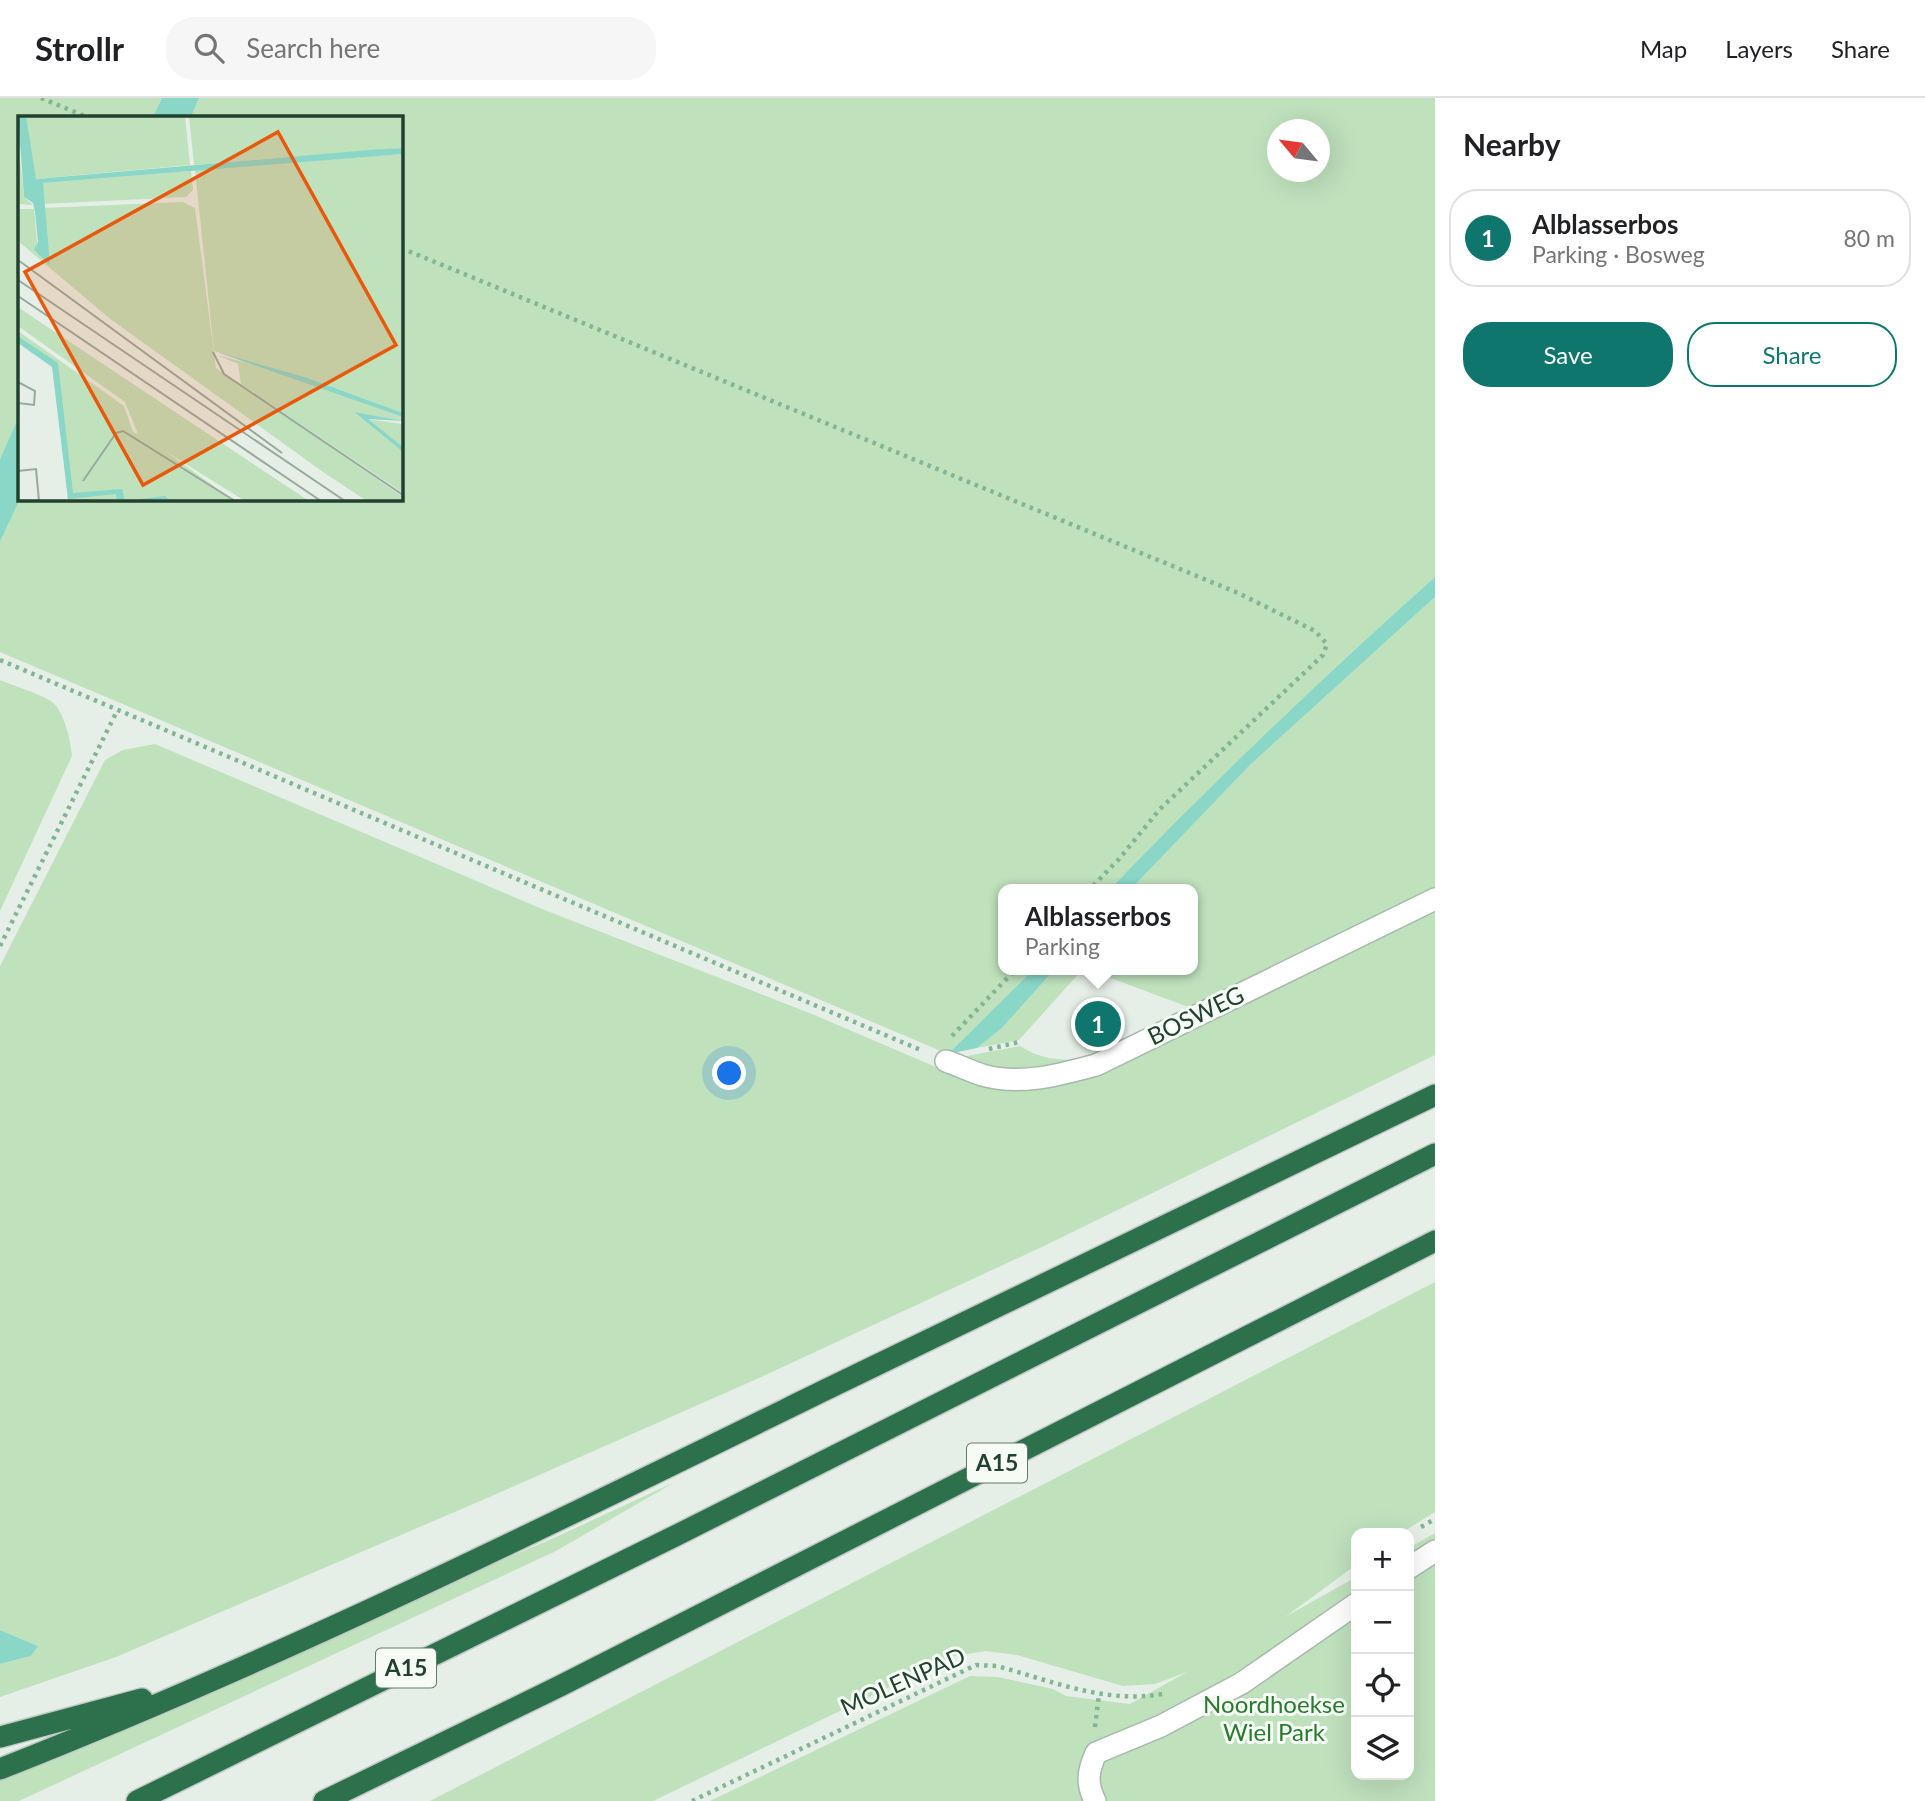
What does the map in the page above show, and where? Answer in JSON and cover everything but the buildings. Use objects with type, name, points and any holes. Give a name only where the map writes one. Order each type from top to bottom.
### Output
[{"type":"highway","points":[[0,1769],[373,1609],[1435,1095]]},
{"type":"highway","name":"A15","points":[[137,1801],[675,1536],[1435,1154]]},
{"type":"highway","name":"A15","points":[[324,1801],[572,1680],[1435,1241]]},
{"type":"highway","points":[[0,1737],[208,1681]]},
{"type":"street","name":"BOSWEG","points":[[945,1061],[984,1076],[1018,1080],[1055,1076],[1096,1065],[1435,899]]},
{"type":"street","points":[[1414,1565],[1435,1551]]},
{"type":"street","points":[[1095,1801],[1089,1790],[1088,1772],[1096,1753],[1161,1726],[1242,1683],[1351,1607]]},
{"type":"path","points":[[40,98],[85,116]]},
{"type":"path","points":[[402,248],[1238,593],[1315,631],[1327,644],[1323,655],[1160,809],[1095,884]]},
{"type":"path","points":[[0,660],[945,1061],[953,1035],[1010,975]]},
{"type":"path","points":[[0,946],[117,711]]},
{"type":"path","name":"MOLENPAD","points":[[692,1801],[976,1665],[997,1665],[1116,1698],[1139,1698],[1168,1693]]},
{"type":"green space","points":[[0,98],[162,98],[153,116],[18,116],[18,418],[0,459]]},
{"type":"green space","points":[[199,98],[1435,98],[1435,577],[1270,730],[1115,884],[998,884],[998,975],[1028,975],[948,1054],[0,652],[0,542],[20,500],[402,500],[402,116],[191,116]]},
{"type":"green space","points":[[1435,597],[1435,888],[1194,1009],[1102,975],[1198,975],[1198,884],[1136,884],[1251,764]]},
{"type":"green space","points":[[0,680],[39,695],[56,705],[66,727],[72,756],[0,911]]},
{"type":"green space","points":[[155,744],[542,909],[812,1014],[957,1076],[1039,1088],[1097,1076],[1435,904],[1435,1055],[1046,1245],[759,1378],[116,1657],[0,1697],[0,1664],[31,1656],[38,1646],[0,1630],[0,966],[105,760],[123,750]]},
{"type":"green space","points":[[1050,975],[1078,975],[1019,1040],[977,1048],[1002,1028]]},
{"type":"green space","points":[[1020,1046],[1049,1058],[1077,1059],[1098,1056],[1050,1069],[998,1069],[956,1058]]},
{"type":"green space","name":"Noordhoekse Wiel Park","points":[[1435,1282],[1435,1512],[1409,1528],[1351,1528],[1351,1569],[1285,1617],[1351,1580],[1351,1780],[1414,1780],[1414,1545],[1435,1533],[1435,1801],[710,1801],[970,1676],[998,1677],[1053,1689],[1066,1696],[1130,1704],[1187,1672],[1155,1684],[1123,1686],[1017,1655],[986,1651],[954,1656],[653,1801],[430,1801]]},
{"type":"green space","points":[[675,1482],[556,1551],[19,1801],[0,1801],[0,1775],[70,1748],[556,1537]]},
{"type":"water","points":[[162,98],[199,98],[191,116],[153,116]]},
{"type":"water","points":[[18,418],[20,500],[0,542],[0,459]]},
{"type":"water","points":[[1435,577],[1435,597],[1251,764],[1136,884],[1115,884],[1269,730]]},
{"type":"water","points":[[1028,975],[1050,975],[1002,1028],[977,1048],[948,1054]]},
{"type":"water","points":[[0,1630],[38,1646],[31,1656],[0,1664]]},
{"type":"place","name":"Alblasserbos","points":[[1098,1024]]}]
